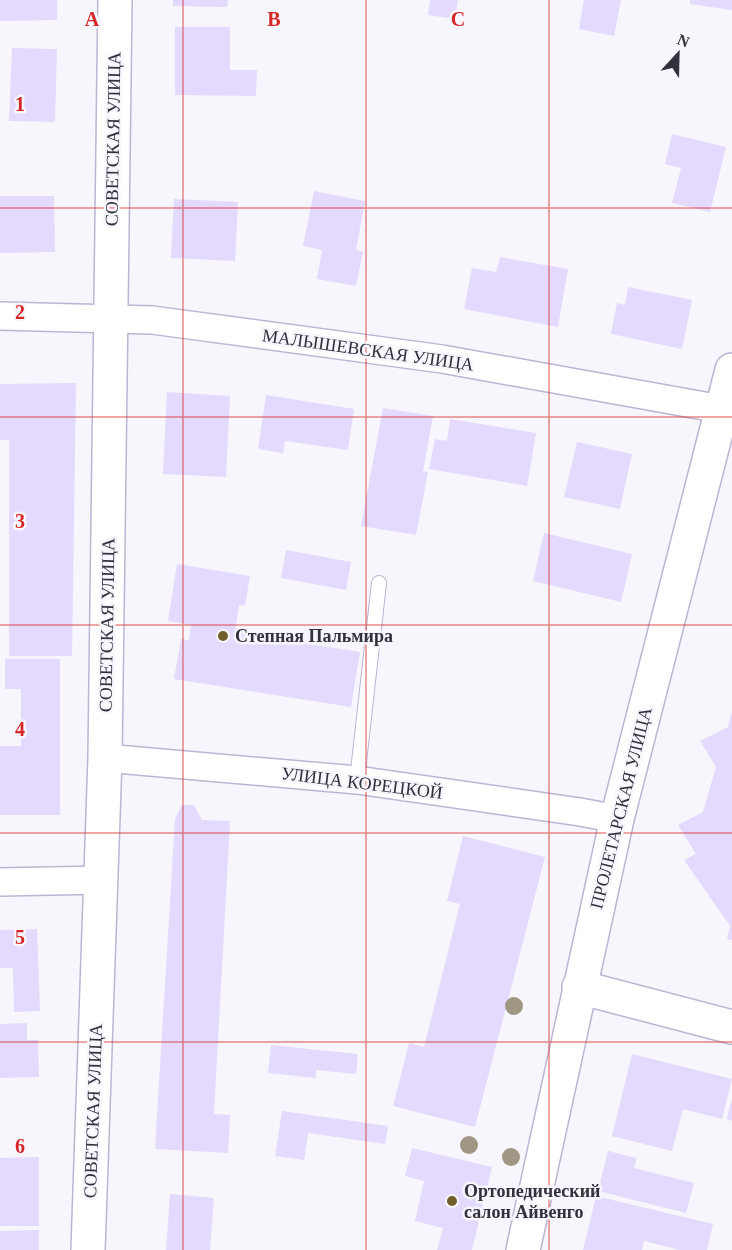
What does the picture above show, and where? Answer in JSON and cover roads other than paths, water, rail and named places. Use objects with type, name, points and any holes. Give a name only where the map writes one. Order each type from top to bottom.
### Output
[{"type":"street","name":"СОВЕТСКАЯ УЛИЦА","points":[[88,1250],[105,758],[115,0]]},
{"type":"street","name":"МАЛЫШЕВСКАЯ УЛИЦА","points":[[0,316],[112,317],[152,320],[442,359],[727,409]]},
{"type":"street","name":"ПРОЛЕТАРСКАЯ УЛИЦА","points":[[523,1250],[617,819],[727,409],[732,370]]},
{"type":"street","name":"УЛИЦА КОРЕЦКОЙ","points":[[105,758],[357,780],[617,819]]},
{"type":"street","points":[[0,882],[102,880]]},
{"type":"street","points":[[579,987],[732,1027]]},
{"type":"lane","points":[[357,780],[379,583]]},
{"type":"place","name":"Степная Пальмира","points":[[223,636]]},
{"type":"place","name":"Ортопедический салон Айвенго","points":[[452,1201]]}]
